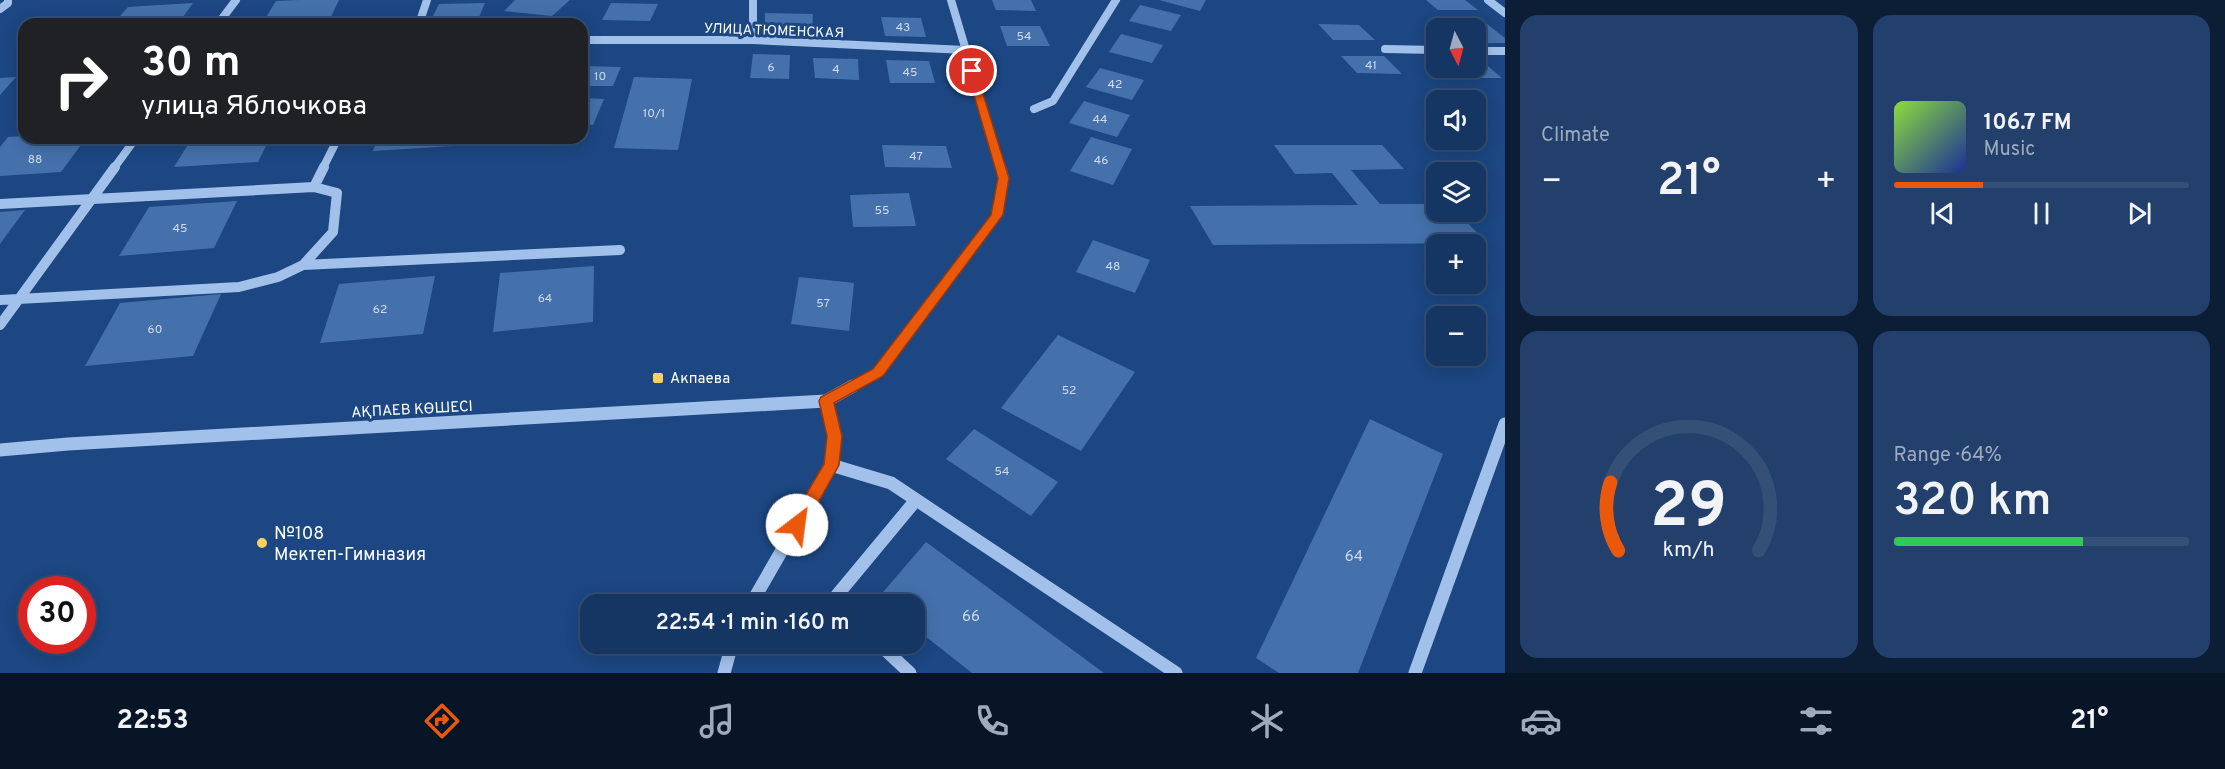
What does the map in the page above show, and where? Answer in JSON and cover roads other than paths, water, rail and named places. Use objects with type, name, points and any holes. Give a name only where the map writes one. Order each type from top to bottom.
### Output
[{"type":"street","points":[[0,9],[8,3],[8,0]]},
{"type":"street","points":[[222,18],[236,0]]},
{"type":"street","points":[[421,18],[427,0]]},
{"type":"street","points":[[753,0],[753,40]]},
{"type":"street","points":[[756,594],[831,465],[834,436],[826,401],[878,372],[997,215],[1004,178],[951,0]]},
{"type":"street","points":[[1034,109],[1053,101],[1116,0]]},
{"type":"street","points":[[1488,0],[1505,13]]},
{"type":"street","name":"УЛИЦА ТЮМЕНСКАЯ","points":[[588,40],[753,40],[966,50]]},
{"type":"street","points":[[1385,49],[1426,50]]},
{"type":"street","points":[[1486,51],[1505,51]]},
{"type":"street","points":[[0,325],[132,144]]},
{"type":"street","points":[[314,188],[335,144]]},
{"type":"street","points":[[0,204],[314,188],[337,193],[333,232],[303,265],[278,277],[239,287],[0,300]]},
{"type":"street","points":[[303,265],[620,250]]},
{"type":"street","name":"АҚПАЕВ КӨШЕСІ","points":[[0,450],[80,443],[826,401]]},
{"type":"street","points":[[1415,673],[1501,453],[1505,424]]},
{"type":"street","points":[[831,465],[891,483],[1176,673]]},
{"type":"street","points":[[838,594],[916,500]]},
{"type":"street","points":[[724,673],[729,654]]},
{"type":"street","points":[[890,654],[910,673]]},
{"type":"place","name":"Акпаева","points":[[658,378]]},
{"type":"place","name":"№108 Мектеп-Гимназия","points":[[262,543]]}]
